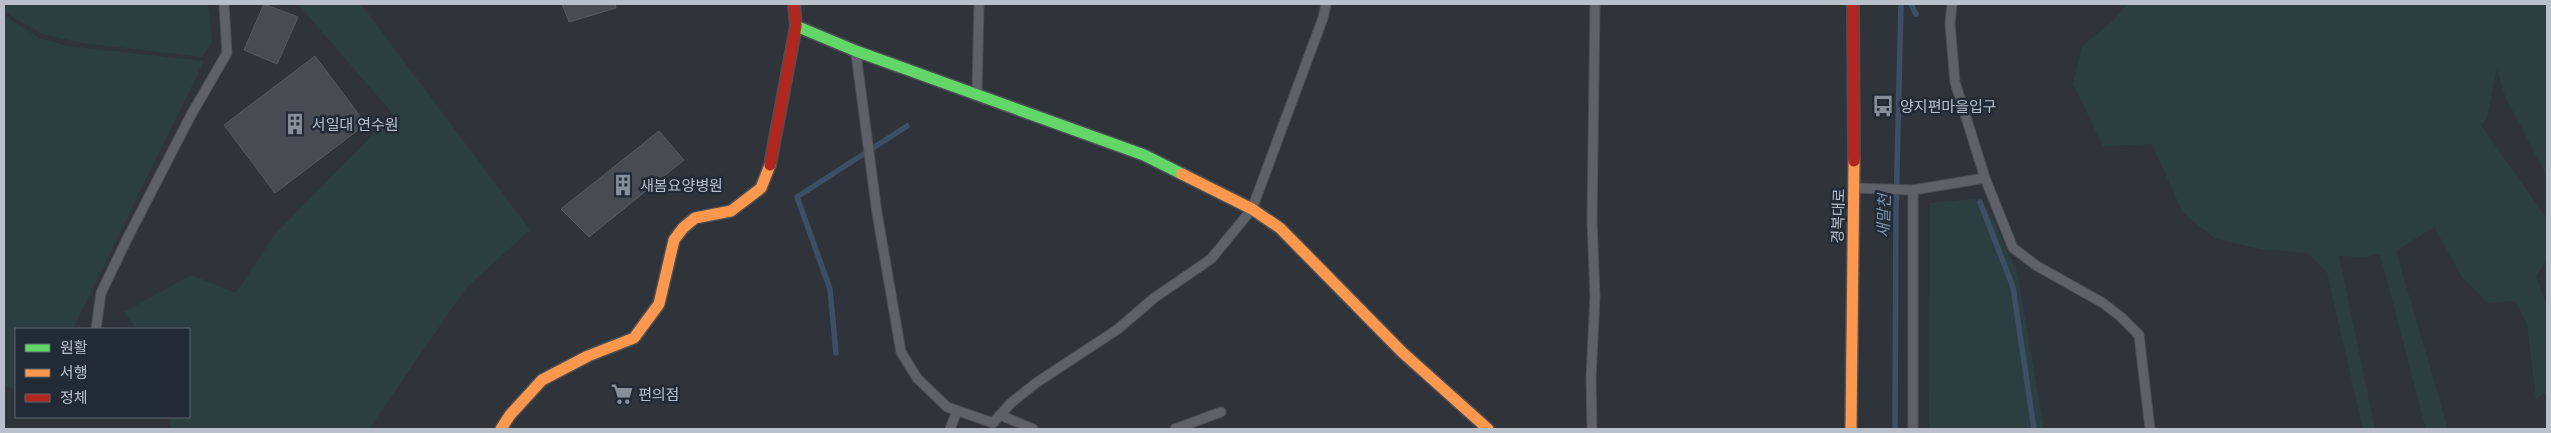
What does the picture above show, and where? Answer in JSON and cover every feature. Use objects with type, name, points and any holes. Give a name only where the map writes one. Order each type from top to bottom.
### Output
[{"type":"street","points":[[501,429],[510,415],[542,380],[588,356],[634,338],[659,304],[674,240],[683,228],[695,218],[731,211],[761,188],[769,170],[796,26],[794,4]]},
{"type":"street","name":"경복대로","points":[[1851,429],[1854,188],[1853,4]]},
{"type":"street","points":[[796,26],[856,51],[1144,155],[1252,209],[1280,228],[1402,352],[1488,429]]},
{"type":"lane","points":[[96,328],[101,293],[191,115],[227,53],[224,4]]},
{"type":"lane","points":[[976,94],[979,4]]},
{"type":"lane","points":[[856,51],[877,214],[901,352],[917,378],[947,407],[993,426],[1011,403],[1118,329],[1154,298],[1211,259],[1252,209],[1323,18],[1326,4]]},
{"type":"lane","points":[[1592,429],[1591,378],[1595,296],[1592,220],[1595,4]]},
{"type":"lane","points":[[1952,4],[1950,24],[1955,82],[1985,178],[2013,248],[2037,266],[2121,316],[2139,335],[2150,429]]},
{"type":"lane","points":[[1854,188],[1913,190],[1985,178]]},
{"type":"lane","points":[[1913,190],[1913,429]]},
{"type":"lane","points":[[950,429],[957,411]]},
{"type":"lane","points":[[1175,429],[1222,412]]},
{"type":"lane","points":[[1000,415],[1033,429]]},
{"type":"green space","points":[[4,4],[208,4],[212,42],[202,57],[83,43],[42,34],[5,12]]},
{"type":"green space","points":[[298,4],[361,4],[530,230],[466,288],[369,429],[171,429],[170,418],[190,418],[190,328],[136,328],[124,312],[191,275],[236,293],[274,235],[393,114]]},
{"type":"green space","points":[[2127,4],[2547,4],[2547,177],[2505,96],[2497,69],[2487,117],[2481,125],[2547,219],[2547,260],[2536,277],[2547,306],[2547,392],[2536,399],[2527,323],[2515,301],[2487,303],[2462,277],[2434,227],[2396,251],[2448,429],[2426,429],[2380,254],[2365,257],[2339,256],[2375,429],[2363,429],[2327,272],[2307,253],[2260,249],[2216,239],[2183,213],[2152,144],[2103,146],[2073,84],[2082,46],[2114,20]]},
{"type":"green space","points":[[4,15],[39,38],[67,46],[204,61],[73,328],[15,328],[15,389],[4,386]]},
{"type":"green space","points":[[1973,199],[1988,209],[2017,271],[2044,429],[1929,429],[1930,203]]},
{"type":"building","points":[[264,4],[298,17],[277,64],[244,50]]},
{"type":"building","points":[[562,4],[615,4],[616,8],[569,22]]},
{"type":"building","name":"서일대 연수원","points":[[315,56],[366,124],[275,193],[224,125]]},
{"type":"building","name":"새봄요양병원","points":[[659,131],[684,160],[589,237],[561,209]]},
{"type":"waterway","name":"새말천","points":[[1895,429],[1896,210],[1901,4]]},
{"type":"waterway","points":[[1911,4],[1916,14]]},
{"type":"waterway","points":[[836,353],[830,289],[797,197],[907,126]]},
{"type":"waterway","points":[[1980,202],[2013,287],[2034,429]]},
{"type":"traffic: fast","points":[[796,26],[856,51],[1144,155],[1182,174]]},
{"type":"traffic: slow","points":[[1851,429],[1854,161]]},
{"type":"traffic: slow","points":[[501,429],[510,415],[542,380],[588,356],[634,338],[659,304],[674,240],[683,228],[695,218],[731,211],[761,188],[770,165]]},
{"type":"traffic: slow","points":[[1182,174],[1252,209],[1280,228],[1402,352],[1488,429]]},
{"type":"traffic: jam","points":[[770,165],[796,26],[794,4]]},
{"type":"traffic: jam","points":[[1853,4],[1854,161]]},
{"type":"place","name":"양지편마을입구","points":[[1883,106]]},
{"type":"place","name":"서일대 연수원","points":[[295,124]]},
{"type":"place","name":"새봄요양병원","points":[[623,185]]},
{"type":"place","name":"편의점","points":[[622,394]]}]
